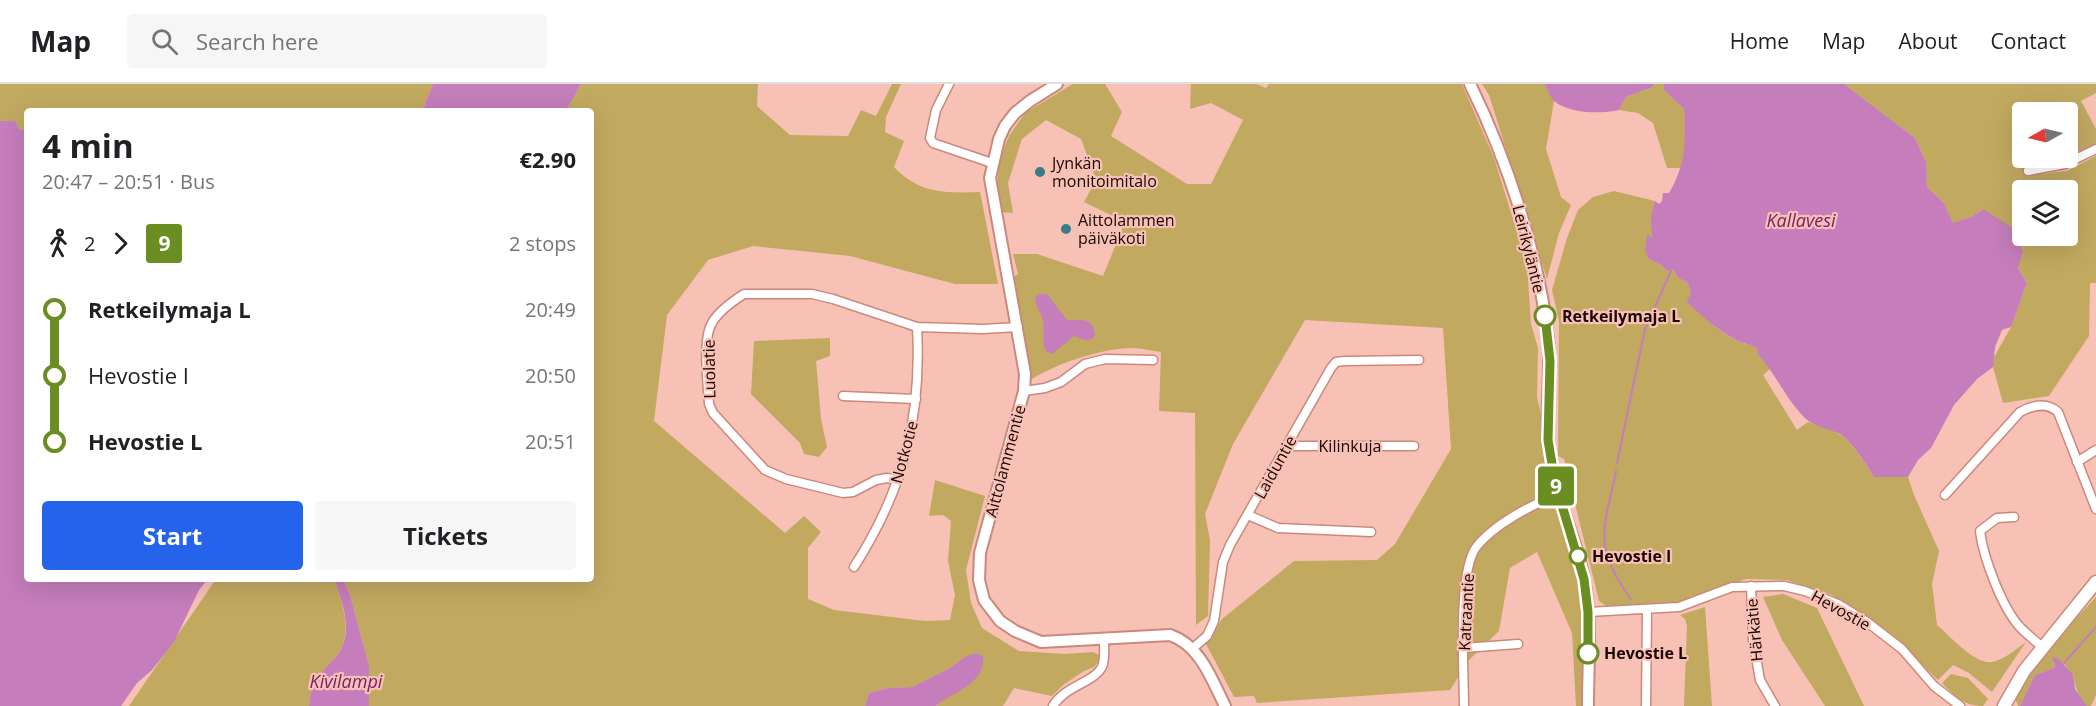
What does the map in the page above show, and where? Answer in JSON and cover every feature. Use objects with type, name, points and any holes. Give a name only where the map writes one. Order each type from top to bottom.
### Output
[{"type":"main road","points":[[2004,706],[2024,671],[2096,582]]},
{"type":"street","points":[[949,84],[936,110],[930,138],[933,143],[992,163]]},
{"type":"street","name":"Aittolammentie","points":[[1057,84],[1015,113],[1002,133],[992,163],[991,190],[1025,374],[1024,391],[980,553],[979,579],[984,600],[1000,621],[1014,631],[1041,642],[1170,635],[1193,648]]},
{"type":"street","name":"Leirikyläntie","points":[[1470,84],[1510,181],[1523,222],[1541,296],[1550,361],[1548,440],[1558,494],[1579,560],[1588,612],[1588,706]]},
{"type":"street","points":[[2028,171],[2065,164],[2096,149]]},
{"type":"street","name":"Luolatie","points":[[898,480],[887,478],[876,480],[853,492],[843,493],[786,480],[765,470],[713,413],[709,404],[708,331],[713,321],[744,294],[765,293],[812,294],[917,327],[961,329],[1018,327]]},
{"type":"street","name":"Notkotie","points":[[854,567],[890,502],[906,458],[916,399],[917,327]]},
{"type":"street","points":[[1024,391],[1045,388],[1061,382],[1085,364],[1106,359],[1153,360]]},
{"type":"street","name":"Laiduntie","points":[[1193,648],[1207,636],[1214,621],[1223,562],[1230,545],[1331,368],[1336,362],[1419,360]]},
{"type":"street","points":[[843,396],[916,399]]},
{"type":"street","points":[[1945,495],[2020,412],[2032,405],[2052,406],[2058,412],[2096,509]]},
{"type":"street","name":"Kilinkuja","points":[[1287,446],[1414,446]]},
{"type":"street","points":[[2077,462],[2096,450]]},
{"type":"street","name":"Katraantie","points":[[1464,706],[1464,581],[1470,558],[1477,546],[1496,528],[1558,494]]},
{"type":"street","points":[[1248,514],[1278,528],[1371,532]]},
{"type":"street","points":[[2014,517],[1997,519],[1980,531],[1982,548],[2004,603],[2018,625],[2043,648]]},
{"type":"street","name":"Härkätie","points":[[1750,586],[1753,640],[1760,680],[1775,706]]},
{"type":"street","name":"Hevostie","points":[[1588,612],[1679,607],[1732,587],[1784,586],[1795,588],[1838,604],[1867,622],[1902,649],[1934,686],[1960,706]]},
{"type":"street","points":[[1646,706],[1647,610]]},
{"type":"street","points":[[1053,706],[1067,690],[1094,676],[1100,670],[1104,662],[1104,640]]},
{"type":"street","points":[[1464,648],[1518,644]]},
{"type":"street","points":[[1193,648],[1225,706]]},
{"type":"shaded area","points":[[0,84],[433,84],[423,108],[24,108],[24,130],[20,130],[15,121],[0,121]]},
{"type":"shaded area","points":[[581,84],[758,84],[757,106],[790,135],[848,136],[861,110],[876,116],[892,84],[901,84],[886,117],[885,132],[904,141],[894,167],[923,187],[944,192],[980,192],[998,284],[955,284],[850,256],[753,246],[708,260],[667,315],[654,421],[785,533],[804,516],[821,532],[808,548],[808,599],[834,610],[925,621],[950,620],[955,595],[948,561],[951,521],[943,515],[929,516],[935,480],[985,496],[966,570],[971,603],[982,628],[1019,651],[1065,654],[1093,652],[1099,655],[1094,667],[1063,685],[1052,696],[1014,688],[1003,706],[936,706],[964,688],[963,658],[950,668],[912,687],[888,688],[869,693],[865,706],[369,706],[369,665],[344,582],[594,582],[594,108],[568,108]]},
{"type":"shaded area","points":[[1073,84],[1105,84],[1122,112],[1111,136],[1187,184],[1211,184],[1243,120],[1211,103],[1190,109],[1191,84],[1256,84],[1266,88],[1269,84],[1462,84],[1494,158],[1527,264],[1531,324],[1538,348],[1537,397],[1586,611],[1586,706],[1576,706],[1572,633],[1537,552],[1510,568],[1499,631],[1469,660],[1450,690],[1257,703],[1254,696],[1234,697],[1206,644],[1222,619],[1294,561],[1377,560],[1395,544],[1451,449],[1443,328],[1305,320],[1233,444],[1205,514],[1210,540],[1208,616],[1196,625],[1195,413],[1159,411],[1161,352],[1133,348],[1093,354],[1065,363],[1029,381],[1012,278],[1018,274],[1013,254],[1037,254],[1103,276],[1125,222],[1084,202],[1096,180],[1081,139],[1046,120],[1022,139],[1008,183],[1013,213],[1001,212],[997,187],[999,160],[1009,136],[1025,113]]},
{"type":"shaded area","points":[[1482,84],[1545,84],[1554,101],[1546,149],[1561,197],[1571,205],[1559,233],[1547,279],[1489,95]]},
{"type":"shaded area","points":[[1654,84],[1664,84],[1664,90],[1684,109],[1686,142],[1681,168],[1667,168],[1653,123],[1638,113],[1619,110],[1626,97],[1653,87]]},
{"type":"shaded area","points":[[1844,84],[2096,84],[2096,93],[2081,101],[2096,129],[2096,143],[2078,152],[2078,102],[2012,102],[2012,168],[2035,168],[2040,174],[2067,171],[2078,168],[2078,165],[2096,156],[2096,283],[2090,283],[2089,336],[2049,396],[2003,403],[1993,359],[2011,327],[2027,283],[1983,209],[1953,224],[1943,202],[1927,187],[1926,162],[1915,138]]},
{"type":"shaded area","points":[[1614,191],[1655,201],[1652,210],[1654,239],[1648,235],[1649,259],[1667,271],[1674,270],[1678,278],[1687,282],[1701,311],[1721,331],[1758,349],[1757,353],[1771,368],[1763,375],[1797,430],[1808,422],[1829,429],[1845,438],[1874,477],[1908,477],[1939,551],[1932,584],[1937,625],[1971,655],[1985,662],[2001,659],[2026,642],[1992,692],[1969,673],[1953,665],[1938,680],[1889,632],[1832,595],[1786,580],[1746,579],[1673,604],[1608,607],[1599,601],[1564,459],[1558,456],[1559,321],[1552,290],[1567,238],[1578,210],[1593,197]]},
{"type":"shaded area","points":[[830,338],[830,356],[816,361],[821,419],[827,447],[819,457],[804,454],[800,443],[751,394],[754,341]]},
{"type":"shaded area","points":[[214,582],[335,582],[344,615],[344,642],[339,653],[314,684],[309,706],[129,706]]},
{"type":"shaded area","points":[[1783,594],[1817,608],[1864,706],[1825,706],[1782,640],[1763,597]]},
{"type":"shaded area","points":[[2096,597],[2096,695],[2091,706],[2087,706],[2081,699],[2073,674],[2064,663],[2053,662],[2054,668],[2035,675],[2018,706],[2015,698],[2021,685],[2040,658]]},
{"type":"shaded area","points":[[1705,607],[1712,706],[1684,706],[1687,626],[1685,619],[1680,615]]},
{"type":"shaded area","points":[[1951,674],[1968,678],[1988,699],[1983,706],[1965,702],[1947,688],[1942,683]]},
{"type":"water","points":[[433,84],[581,84],[568,108],[423,108]]},
{"type":"water","points":[[1545,84],[1654,84],[1653,87],[1626,97],[1619,110],[1594,112],[1577,111],[1554,101]]},
{"type":"water","name":"Kallavesi","points":[[1664,84],[1844,84],[1915,138],[1926,162],[1927,187],[1943,202],[1953,223],[1971,217],[1983,209],[2011,227],[2012,246],[2020,246],[2023,252],[2018,268],[2027,283],[2011,327],[2002,330],[1995,347],[1993,367],[1977,379],[1954,405],[1931,448],[1918,460],[1908,477],[1874,477],[1844,437],[1814,424],[1799,412],[1757,353],[1758,349],[1736,340],[1710,323],[1687,302],[1691,293],[1687,282],[1678,278],[1674,270],[1667,271],[1649,259],[1645,250],[1647,234],[1653,238],[1651,220],[1653,206],[1655,201],[1659,204],[1662,201],[1663,193],[1669,193],[1675,182],[1682,162],[1685,142],[1684,109],[1664,90]]},
{"type":"water","points":[[0,121],[15,121],[20,130],[24,130],[24,582],[206,582],[199,590],[174,642],[152,670],[137,683],[121,706],[0,706]]},
{"type":"water","points":[[1047,294],[1067,320],[1089,322],[1094,329],[1095,335],[1092,339],[1085,340],[1074,336],[1052,354],[1046,351],[1043,321],[1035,300],[1035,297]]},
{"type":"water","name":"Kivilampi","points":[[335,582],[344,582],[350,595],[369,665],[369,706],[309,706],[314,684],[336,657],[344,642],[346,624]]},
{"type":"water","points":[[975,653],[983,656],[979,674],[967,686],[936,706],[865,706],[869,693],[888,688],[912,687]]},
{"type":"water","points":[[2054,657],[2073,674],[2075,689],[2087,706],[2020,706],[2035,675],[2054,668],[2052,658]]},
{"type":"waterway","points":[[1617,463],[1645,329],[1671,271]]},
{"type":"waterway","points":[[1616,471],[1606,517],[1605,545],[1611,566],[1631,599]]},
{"type":"waterway","points":[[2064,663],[2096,627]]},
{"type":"bus line","name":"9","points":[[1545,316],[1550,361],[1548,440],[1555,482],[1584,579],[1588,612],[1588,653]]},
{"type":"place","name":"Jynkän monitoimitalo","points":[[1040,172]]},
{"type":"place","name":"Aittolammen päiväkoti","points":[[1066,229]]},
{"type":"place","name":"Retkeilymaja L","points":[[1545,316]]},
{"type":"place","name":"Hevostie I","points":[[1578,556]]},
{"type":"place","name":"Hevostie L","points":[[1588,653]]}]
